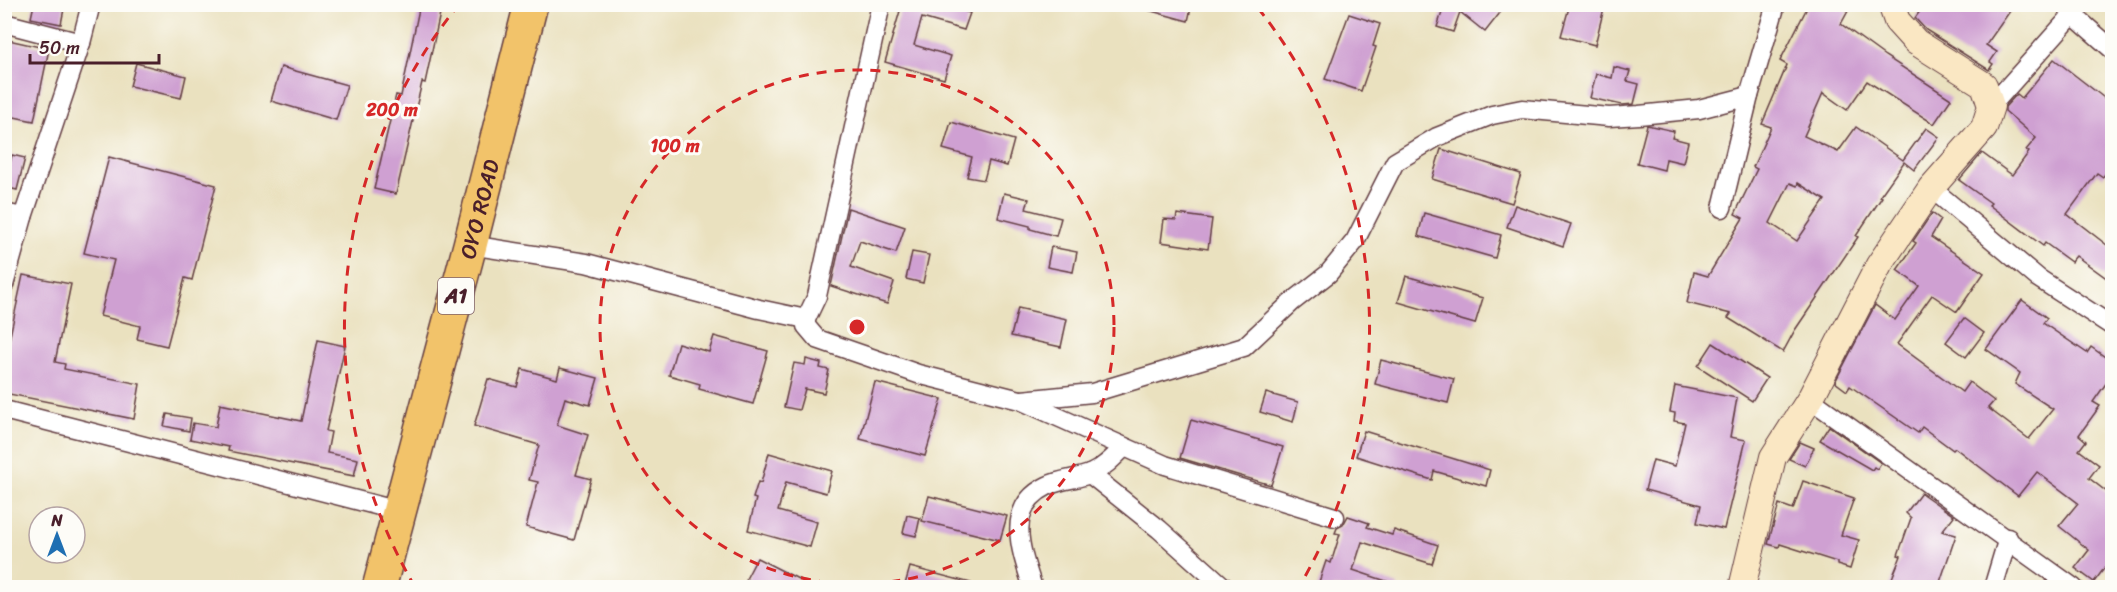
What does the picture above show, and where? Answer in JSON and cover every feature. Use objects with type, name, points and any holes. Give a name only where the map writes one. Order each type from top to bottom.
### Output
[{"type":"highway","name":"OYO ROAD","points":[[379,588],[531,4]]},
{"type":"street","points":[[4,285],[23,217],[81,43],[91,4]]},
{"type":"street","points":[[881,4],[816,296],[806,319],[806,326],[816,339],[918,374],[1020,400],[1165,465],[1335,517]]},
{"type":"street","points":[[1722,208],[1749,96],[1776,4]]},
{"type":"street","points":[[1891,4],[1897,21],[1916,42],[1984,85],[1991,106]]},
{"type":"street","points":[[1742,588],[1773,457],[1810,399],[1879,266],[1931,188],[1984,128],[1991,106],[2078,10],[2112,49]]},
{"type":"street","points":[[4,22],[81,43]]},
{"type":"street","points":[[1020,400],[1092,393],[1244,347],[1292,302],[1328,274],[1355,241],[1395,162],[1437,137],[1492,115],[1522,109],[1609,117],[1699,109],[1749,96]]},
{"type":"street","points":[[1931,188],[2038,278],[2112,326]]},
{"type":"street","points":[[4,213],[23,217]]},
{"type":"street","points":[[470,245],[586,263],[751,307],[806,319]]},
{"type":"street","points":[[1810,399],[2008,538],[2074,588]]},
{"type":"street","points":[[4,410],[399,511]]},
{"type":"street","points":[[1033,588],[1018,532],[1020,513],[1029,497],[1048,485],[1090,474],[1106,464],[1124,447]]},
{"type":"street","points":[[1090,474],[1159,529],[1225,588]]},
{"type":"street","points":[[1993,588],[2008,538]]},
{"type":"building","points":[[34,4],[65,4],[61,24],[31,18]]},
{"type":"building","points":[[420,4],[442,4],[425,83],[422,82],[396,194],[374,189],[396,95],[401,96]]},
{"type":"building","points":[[892,4],[941,4],[970,13],[964,30],[922,18],[914,45],[951,56],[944,79],[885,62],[900,11],[892,9]]},
{"type":"building","points":[[1145,4],[1192,4],[1188,21],[1144,9]]},
{"type":"building","points":[[1445,4],[1507,4],[1485,32],[1460,12],[1453,32],[1437,27]]},
{"type":"building","points":[[1570,4],[1605,4],[1595,45],[1561,36]]},
{"type":"building","points":[[1809,4],[1835,4],[1848,11],[1841,24],[1951,99],[1934,124],[1867,81],[1847,110],[1823,93],[1804,136],[1838,152],[1856,127],[1903,160],[1926,128],[1939,137],[1914,170],[1904,162],[1880,196],[1882,197],[1856,236],[1858,237],[1795,330],[1783,352],[1728,318],[1731,314],[1687,303],[1694,272],[1708,276],[1743,218],[1735,214],[1757,169],[1753,167],[1771,127],[1762,124],[1787,65],[1780,61]],"holes":[[[1790,183],[1797,186],[1798,183],[1825,200],[1797,241],[1770,223]]]},
{"type":"building","points":[[1925,4],[2015,4],[1986,45],[1997,52],[1990,62],[1993,64],[1989,70],[1926,30],[1915,18]]},
{"type":"building","points":[[1349,14],[1380,24],[1373,46],[1376,47],[1361,91],[1325,79]]},
{"type":"building","points":[[4,39],[49,49],[34,121],[4,115]]},
{"type":"building","points":[[2054,59],[2112,104],[2112,164],[2103,177],[2097,173],[2067,214],[2112,249],[2112,282],[2076,256],[2071,262],[2045,243],[2043,246],[1959,180],[1982,153],[2012,175],[2029,152],[2026,150],[2036,138],[2005,111],[2005,107],[2017,94],[2022,98]]},
{"type":"building","points":[[136,63],[186,76],[181,98],[130,86]]},
{"type":"building","points":[[281,67],[347,85],[336,120],[271,101]]},
{"type":"building","points":[[1614,67],[1630,71],[1627,81],[1639,84],[1634,104],[1622,105],[1590,98],[1596,74],[1612,78]]},
{"type":"building","points":[[951,122],[1014,140],[1007,166],[989,161],[984,180],[967,177],[972,157],[943,149]]},
{"type":"building","points":[[1647,125],[1674,131],[1672,138],[1688,142],[1683,163],[1666,159],[1664,170],[1637,163]]},
{"type":"building","points":[[1441,149],[1521,174],[1512,203],[1432,179]]},
{"type":"building","points":[[12,155],[25,158],[17,190],[4,187]]},
{"type":"building","points":[[109,157],[216,185],[192,280],[185,278],[167,346],[137,339],[140,326],[100,316],[114,260],[84,253]]},
{"type":"building","points":[[1004,193],[1029,199],[1026,209],[1061,218],[1056,236],[1030,229],[1030,226],[998,218]]},
{"type":"building","points":[[1515,205],[1571,224],[1563,246],[1507,227]]},
{"type":"building","points":[[848,208],[905,227],[896,253],[860,241],[851,267],[894,282],[887,304],[831,286]]},
{"type":"building","points":[[1424,213],[1501,235],[1495,258],[1418,236]]},
{"type":"building","points":[[1932,213],[1941,220],[1931,237],[1984,273],[1957,312],[1932,295],[1897,344],[1962,392],[1969,382],[1994,401],[1988,408],[2029,439],[2053,409],[2015,384],[2020,373],[1986,349],[2022,300],[2047,318],[2043,323],[2087,353],[2091,347],[2112,362],[2112,375],[2093,402],[2100,406],[2079,435],[2086,441],[2079,450],[2099,465],[2089,478],[2112,496],[2112,558],[2094,582],[2075,568],[2089,550],[2059,526],[2078,503],[2037,472],[2018,496],[1955,448],[1953,450],[1922,427],[1918,433],[1850,386],[1847,391],[1835,382],[1875,305],[1895,320],[1919,286],[1897,270],[1916,243],[1913,241]]},
{"type":"building","points":[[1177,214],[1212,219],[1208,249],[1161,242],[1164,219],[1176,220]]},
{"type":"building","points":[[1051,247],[1077,252],[1073,272],[1047,267]]},
{"type":"building","points":[[912,252],[929,255],[923,283],[906,279]]},
{"type":"building","points":[[23,275],[71,284],[55,362],[65,364],[64,369],[140,384],[134,419],[4,393],[4,364]]},
{"type":"building","points":[[1406,276],[1483,298],[1475,324],[1398,302]]},
{"type":"building","points":[[1018,308],[1067,319],[1061,347],[1011,336]]},
{"type":"building","points":[[1964,318],[1984,333],[1966,357],[1946,342]]},
{"type":"building","points":[[714,336],[768,351],[753,404],[699,389],[700,384],[669,375],[678,343],[709,352]]},
{"type":"building","points":[[318,340],[345,346],[326,431],[331,432],[327,453],[358,459],[354,476],[228,451],[229,447],[190,439],[193,423],[216,427],[220,404],[301,421]]},
{"type":"building","points":[[1713,343],[1767,378],[1752,401],[1698,366]]},
{"type":"building","points":[[806,359],[821,363],[820,368],[829,370],[824,393],[805,389],[799,410],[784,407],[794,363],[805,365]]},
{"type":"building","points":[[1381,360],[1454,379],[1448,403],[1375,384]]},
{"type":"building","points":[[560,368],[598,378],[590,405],[565,398],[557,425],[588,435],[576,475],[591,479],[574,540],[526,527],[538,482],[529,480],[539,445],[474,426],[488,379],[517,387],[522,369],[557,379]]},
{"type":"building","points":[[875,382],[942,399],[925,456],[860,439]]},
{"type":"building","points":[[1675,386],[1737,398],[1730,437],[1746,440],[1724,529],[1697,523],[1701,505],[1645,490],[1653,460],[1675,466],[1685,423],[1674,421],[1675,413],[1670,412]]},
{"type":"building","points":[[1266,393],[1298,402],[1293,422],[1260,412]]},
{"type":"building","points":[[167,414],[191,418],[189,431],[164,426]]},
{"type":"building","points":[[1191,420],[1283,447],[1271,485],[1180,458]]},
{"type":"building","points":[[1829,426],[1881,463],[1877,469],[1874,467],[1872,470],[1820,440]]},
{"type":"building","points":[[1364,431],[1490,470],[1486,486],[1434,471],[1432,480],[1356,456]]},
{"type":"building","points":[[1800,442],[1814,448],[1805,466],[1789,459]]},
{"type":"building","points":[[769,453],[832,471],[826,493],[786,482],[778,511],[817,522],[810,547],[748,530],[756,499],[753,498],[758,482],[761,483]]},
{"type":"building","points":[[1803,481],[1854,498],[1841,535],[1859,540],[1850,569],[1837,565],[1837,562],[1780,544],[1779,547],[1768,544],[1779,504],[1793,509]]},
{"type":"building","points":[[1921,493],[1954,516],[1942,531],[1956,535],[1938,588],[1888,588],[1901,556],[1898,555],[1911,518],[1906,513]]},
{"type":"building","points":[[929,496],[1007,516],[1000,540],[922,521]]},
{"type":"building","points":[[907,515],[920,518],[916,536],[903,533]]},
{"type":"building","points":[[1348,516],[1369,523],[1367,527],[1392,535],[1394,530],[1438,545],[1432,564],[1362,542],[1353,570],[1398,585],[1397,588],[1317,588],[1326,561],[1331,563],[1340,534],[1335,533],[1337,528],[1343,525]]},
{"type":"building","points":[[757,558],[816,588],[763,588],[746,579]]},
{"type":"building","points":[[910,567],[971,583],[971,588],[904,588]]}]
